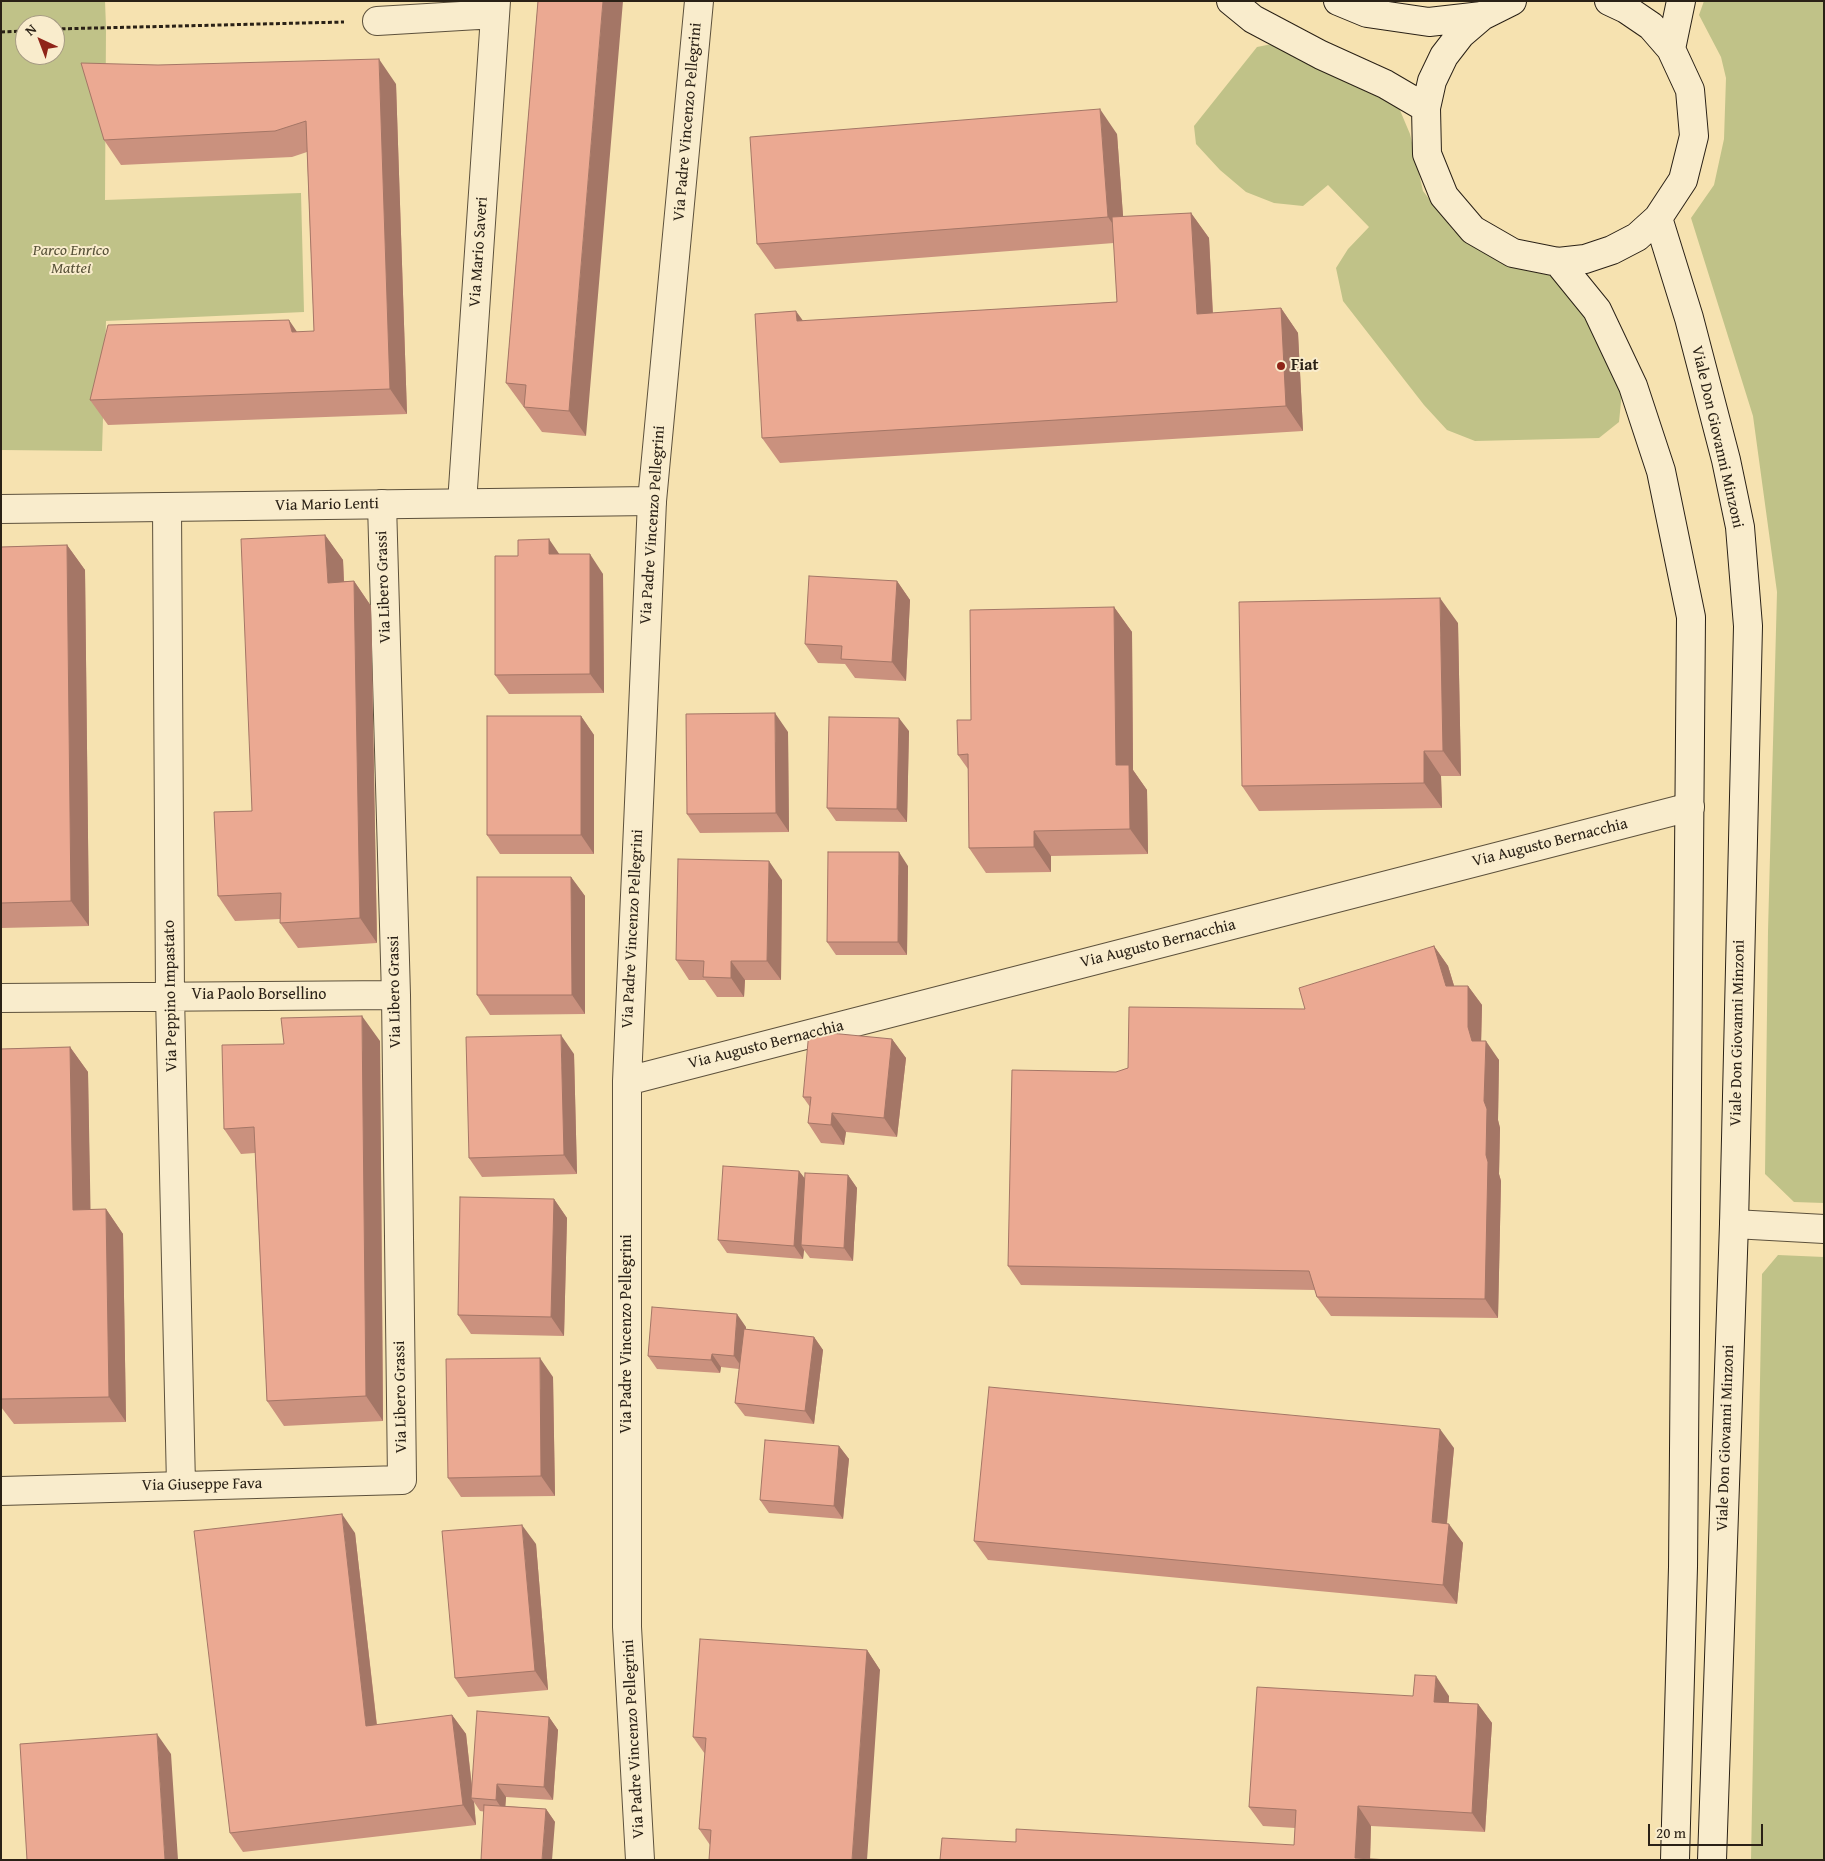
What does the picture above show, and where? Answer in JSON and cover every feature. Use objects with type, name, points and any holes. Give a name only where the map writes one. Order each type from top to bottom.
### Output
[{"type":"street","name":"Via Padre Vincenzo Pellegrini","points":[[640,1860],[627,1627],[627,1081],[652,501],[699,1]]},
{"type":"street","points":[[1231,1],[1253,18],[1321,55],[1385,84],[1426,108]]},
{"type":"street","points":[[1338,1],[1367,13],[1429,22],[1482,16]]},
{"type":"street","points":[[1512,1],[1482,16],[1461,34],[1444,56],[1432,81],[1426,108],[1427,154],[1444,196],[1473,230],[1513,253],[1558,262],[1586,259],[1612,250],[1637,237],[1658,218],[1683,180],[1694,136],[1690,90],[1671,49],[1650,26],[1626,8],[1609,1]]},
{"type":"street","points":[[1671,49],[1681,1]]},
{"type":"street","points":[[377,21],[495,7]]},
{"type":"street","name":"Via Mario Saveri","points":[[462,503],[495,7]]},
{"type":"street","name":"Viale Don Giovanni Minzoni","points":[[1658,218],[1689,318],[1726,460],[1740,527],[1748,626],[1734,1224],[1712,1860]]},
{"type":"street","points":[[1558,262],[1597,310],[1634,386],[1661,471],[1691,617],[1683,1567],[1675,1860]]},
{"type":"street","name":"Via Mario Lenti","points":[[1,509],[652,501]]},
{"type":"street","name":"Via Libero Grassi","points":[[382,504],[396,995],[402,1480]]},
{"type":"street","name":"Via Peppino Impastato","points":[[167,507],[170,995],[181,1485]]},
{"type":"street","name":"Via Augusto Bernacchia","points":[[627,1081],[1690,807]]},
{"type":"street","name":"Via Paolo Borsellino","points":[[1,998],[170,995],[396,995]]},
{"type":"street","points":[[1734,1224],[1824,1229]]},
{"type":"street","name":"Via Giuseppe Fava","points":[[1,1490],[402,1480]]},
{"type":"path","points":[[65,29],[377,21]]},
{"type":"path","points":[[1,32],[15,31]]},
{"type":"green space","name":"Parco Enrico Mattei","points":[[1,1],[105,1],[105,200],[301,193],[304,312],[106,321],[102,451],[1,450]]},
{"type":"green space","points":[[1704,1],[1824,1],[1824,1203],[1794,1202],[1765,1174],[1768,931],[1777,592],[1753,416],[1691,218],[1714,185],[1724,139],[1726,78],[1721,57],[1699,15]]},
{"type":"green space","points":[[1272,44],[1381,91],[1399,108],[1410,134],[1423,191],[1454,231],[1504,262],[1555,274],[1579,302],[1622,392],[1619,422],[1599,438],[1475,441],[1447,430],[1424,405],[1343,301],[1336,268],[1348,249],[1369,227],[1328,185],[1303,206],[1274,203],[1246,192],[1220,170],[1196,144],[1194,126],[1257,47]]},
{"type":"green space","points":[[1778,1255],[1824,1257],[1824,1860],[1751,1860],[1762,1274]]},
{"type":"building","points":[[538,1],[603,1],[569,411],[524,407],[526,385],[506,383]]},
{"type":"building","points":[[379,59],[390,389],[90,400],[108,325],[289,320],[292,332],[314,331],[306,121],[275,131],[104,140],[81,63],[158,65]]},
{"type":"building","points":[[1100,109],[1108,217],[757,244],[750,137]]},
{"type":"building","points":[[1191,213],[1197,314],[1281,308],[1286,406],[762,438],[755,314],[796,311],[797,321],[1117,302],[1112,217]]},
{"type":"building","points":[[325,535],[328,583],[354,581],[360,918],[280,923],[281,893],[218,896],[214,812],[252,811],[241,539]]},
{"type":"building","points":[[549,539],[549,554],[590,554],[590,674],[495,675],[495,556],[518,556],[518,540]]},
{"type":"building","points":[[67,545],[71,901],[1,903],[1,547]]},
{"type":"building","points":[[809,576],[897,581],[892,662],[841,659],[842,646],[805,644]]},
{"type":"building","points":[[1440,598],[1443,751],[1424,751],[1424,783],[1242,786],[1239,602]]},
{"type":"building","points":[[1114,607],[1116,765],[1129,765],[1130,829],[1034,831],[1034,847],[969,848],[968,754],[958,755],[957,720],[971,720],[970,610]]},
{"type":"building","points":[[775,713],[776,813],[687,814],[686,714]]},
{"type":"building","points":[[487,716],[581,716],[581,835],[487,835]]},
{"type":"building","points":[[829,717],[899,718],[897,809],[827,808]]},
{"type":"building","points":[[828,852],[899,852],[898,942],[827,942]]},
{"type":"building","points":[[678,859],[769,861],[767,961],[731,961],[731,978],[703,977],[704,961],[676,960]]},
{"type":"building","points":[[477,877],[571,877],[572,995],[477,995]]},
{"type":"building","points":[[1434,946],[1446,986],[1468,986],[1468,1027],[1472,1041],[1486,1041],[1484,1101],[1487,1109],[1486,1155],[1488,1162],[1485,1299],[1317,1297],[1309,1271],[1008,1266],[1012,1070],[1116,1072],[1128,1068],[1129,1007],[1305,1009],[1299,988]]},
{"type":"building","points":[[362,1016],[366,1396],[267,1401],[254,1127],[224,1129],[222,1045],[284,1044],[281,1018]]},
{"type":"building","points":[[809,1031],[892,1039],[884,1118],[832,1113],[831,1125],[808,1123],[811,1097],[803,1097]]},
{"type":"building","points":[[561,1035],[564,1155],[469,1158],[466,1037]]},
{"type":"building","points":[[70,1047],[73,1210],[106,1209],[109,1397],[1,1399],[1,1049]]},
{"type":"building","points":[[723,1166],[799,1171],[794,1246],[718,1240]]},
{"type":"building","points":[[805,1173],[848,1175],[844,1248],[801,1245]]},
{"type":"building","points":[[460,1197],[554,1199],[551,1317],[458,1315]]},
{"type":"building","points":[[652,1307],[737,1314],[734,1356],[712,1354],[711,1360],[648,1356]]},
{"type":"building","points":[[744,1329],[814,1337],[805,1411],[735,1403]]},
{"type":"building","points":[[540,1358],[541,1476],[448,1478],[446,1359]]},
{"type":"building","points":[[989,1387],[1440,1429],[1432,1522],[1449,1524],[1443,1585],[974,1541]]},
{"type":"building","points":[[765,1440],[839,1446],[834,1506],[760,1500]]},
{"type":"building","points":[[342,1514],[366,1726],[452,1715],[463,1805],[230,1833],[194,1531]]},
{"type":"building","points":[[522,1525],[535,1671],[455,1678],[442,1531]]},
{"type":"building","points":[[700,1639],[867,1650],[852,1860],[709,1860],[711,1830],[699,1829],[706,1738],[693,1737]]},
{"type":"building","points":[[1415,1675],[1436,1676],[1434,1702],[1478,1704],[1472,1813],[1358,1806],[1355,1858],[1389,1860],[940,1860],[942,1838],[1016,1842],[1016,1829],[1294,1845],[1296,1810],[1249,1807],[1257,1687],[1413,1696]]},
{"type":"building","points":[[477,1711],[549,1717],[544,1787],[497,1784],[496,1800],[471,1798]]},
{"type":"building","points":[[157,1734],[165,1860],[27,1860],[20,1744]]},
{"type":"building","points":[[484,1805],[546,1809],[542,1860],[481,1860]]},
{"type":"place","name":"Fiat","points":[[1281,366]]}]
